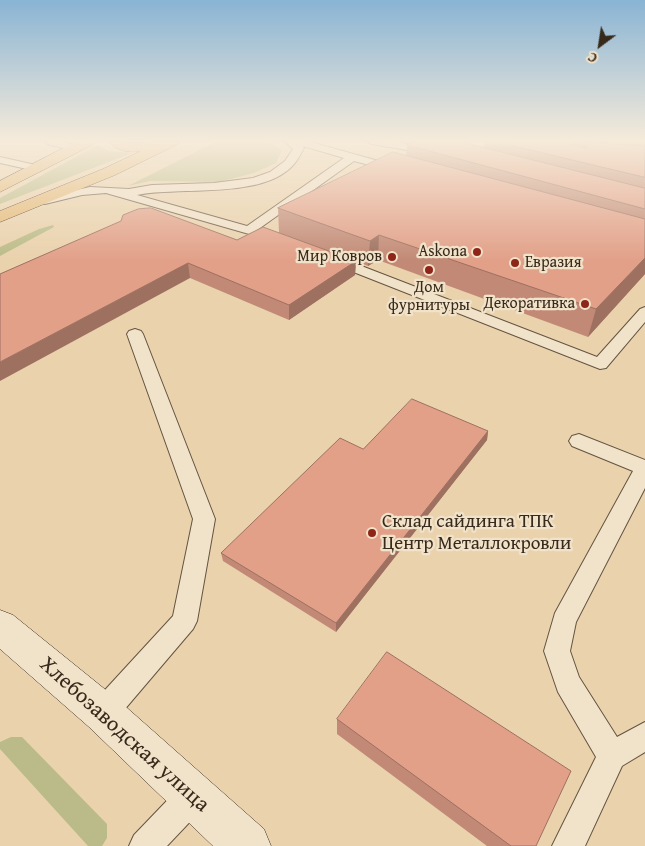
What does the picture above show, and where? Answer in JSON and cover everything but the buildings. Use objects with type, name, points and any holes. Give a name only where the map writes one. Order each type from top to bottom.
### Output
[{"type":"main road","points":[[0,187],[12,180]]},
{"type":"main road","points":[[0,217],[89,180]]},
{"type":"main road","name":"Хлебозаводская улица","points":[[0,626],[103,713],[247,846]]},
{"type":"lane","points":[[37,202],[73,192],[106,190],[132,192],[154,188],[227,186],[257,180]]},
{"type":"lane","points":[[249,230],[319,180]]},
{"type":"lane","points":[[106,190],[266,235]]},
{"type":"lane","points":[[319,254],[600,364],[645,312]]},
{"type":"lane","points":[[103,713],[184,621],[204,519],[135,334]]},
{"type":"lane","points":[[579,441],[645,468],[564,621],[557,651],[568,683],[612,756]]},
{"type":"lane","points":[[568,846],[612,756],[645,736]]},
{"type":"lane","points":[[145,846],[193,796]]},
{"type":"green space","points":[[32,180],[61,180],[0,204],[0,198]]},
{"type":"green space","points":[[139,180],[225,180],[150,181],[128,186]]},
{"type":"green space","points":[[53,225],[54,227],[0,256],[0,247],[39,229]]},
{"type":"green space","points":[[11,737],[22,737],[107,824],[107,838],[102,846],[88,846],[0,749],[0,742]]},
{"type":"place","name":"Askona","points":[[477,252]]},
{"type":"place","name":"Мир Ковров","points":[[392,257]]},
{"type":"place","name":"Евразия","points":[[515,263]]},
{"type":"place","name":"Дом фурнитуры","points":[[429,270]]},
{"type":"place","name":"Декоративка","points":[[585,304]]},
{"type":"place","name":"Склад сайдинга ТПК Центр Металлокровли","points":[[372,533]]}]
